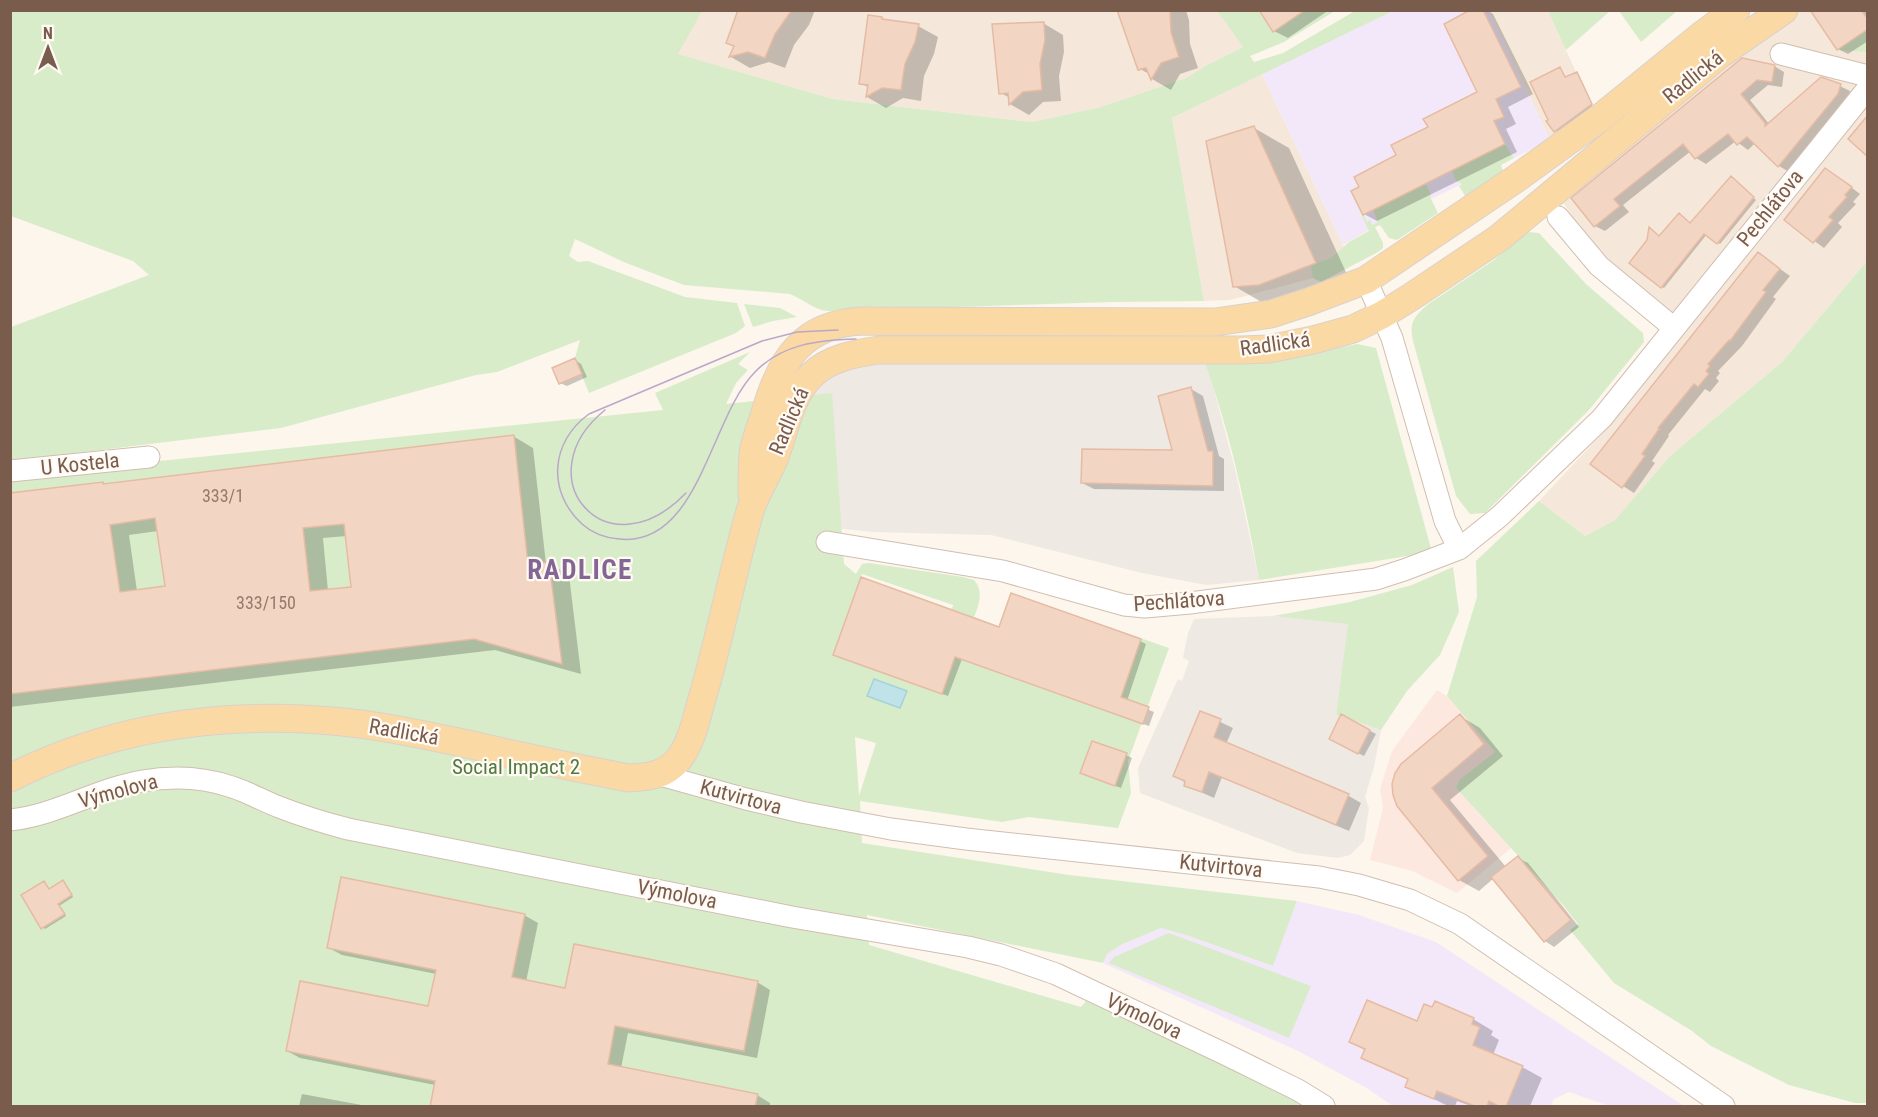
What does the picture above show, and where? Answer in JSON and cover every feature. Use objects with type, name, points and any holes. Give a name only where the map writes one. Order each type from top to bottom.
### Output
[{"type":"main road","name":"Radlická","points":[[751,508],[753,452],[776,378],[800,345],[816,332],[836,324],[862,321],[1215,322],[1271,314],[1308,302],[1366,280],[1479,205],[1591,125],[1736,10]]},
{"type":"main road","name":"Radlická","points":[[10,778],[62,755],[104,740],[154,728],[204,721],[285,718],[362,724],[628,778],[660,775],[678,760],[691,735],[713,659],[751,508],[775,456],[780,438],[803,385],[816,370],[853,355],[879,350],[1269,349],[1353,329],[1382,315],[1499,238],[1719,55],[1784,10]]},
{"type":"street","points":[[1781,54],[1868,76]]},
{"type":"street","name":"Pechlátova","points":[[827,542],[1003,571],[1124,605],[1145,607],[1376,579],[1459,549],[1500,516],[1602,418],[1868,88]]},
{"type":"street","points":[[1558,217],[1599,266],[1674,328]]},
{"type":"street","points":[[1366,280],[1392,338],[1445,521],[1459,549]]},
{"type":"street","name":"U Kostela","points":[[10,471],[149,457]]},
{"type":"street","name":"Kutvirtova","points":[[660,775],[801,812],[891,829],[1318,877],[1359,885],[1410,900],[1460,924],[1724,1107]]},
{"type":"street","name":"Výmolova","points":[[10,819],[34,817],[106,790],[141,781],[171,778],[206,780],[232,787],[319,821],[348,829],[780,914],[1001,954],[1056,974],[1227,1054],[1298,1090],[1324,1107]]},
{"type":"shaded area","points":[[702,10],[1217,11],[1243,47],[1186,78],[1097,108],[1032,122],[833,99],[677,54]]},
{"type":"shaded area","points":[[1393,11],[1489,11],[1550,140],[1343,245],[1262,74]]},
{"type":"shaded area","points":[[1489,11],[1548,11],[1595,113],[1550,140]]},
{"type":"shaded area","points":[[1797,11],[1867,11],[1867,261],[1782,362],[1670,456],[1615,520],[1585,536],[1539,501],[1612,423],[1685,326],[1591,246],[1559,196],[1746,46]]},
{"type":"shaded area","points":[[1262,74],[1351,262],[1313,278],[1230,300],[1204,301],[1172,118]]},
{"type":"shaded area","points":[[1204,361],[1236,473],[1259,580],[1206,585],[1142,573],[991,535],[872,532],[788,523],[812,395],[839,373],[871,364],[917,362]]},
{"type":"shaded area","points":[[1273,616],[1349,623],[1336,715],[1381,730],[1365,797],[1369,808],[1364,841],[1350,855],[1338,858],[1297,853],[1140,793],[1138,768],[1178,679],[1182,681],[1189,661],[1183,658],[1188,633],[1194,619]]},
{"type":"shaded area","points":[[1437,690],[1447,696],[1495,752],[1459,780],[1456,788],[1511,848],[1457,893],[1412,871],[1370,860],[1383,808],[1380,789],[1392,751]]},
{"type":"shaded area","points":[[1297,901],[1359,915],[1436,942],[1684,1106],[1609,1106],[1569,1092],[1554,1099],[1551,1106],[1393,1106],[1365,1087],[1296,1050],[1103,963],[1107,954],[1123,944],[1161,928],[1273,966]]},
{"type":"green space","points":[[11,11],[702,11],[678,54],[833,99],[1032,122],[1097,108],[1186,78],[1243,47],[1217,11],[1259,11],[1273,31],[1305,11],[1335,11],[1284,42],[1250,56],[1254,62],[1283,53],[1355,11],[1393,11],[1172,118],[1204,301],[828,311],[818,309],[790,294],[684,285],[626,263],[575,239],[569,256],[578,262],[588,261],[685,297],[737,303],[745,326],[736,333],[589,393],[575,358],[580,340],[497,372],[476,375],[281,428],[11,461],[11,327],[149,275],[133,261],[11,216]]},
{"type":"green space","points":[[1548,11],[1610,11],[1566,50]]},
{"type":"green space","points":[[1619,11],[1677,11],[1641,42]]},
{"type":"green space","points":[[1866,30],[1867,52],[1837,50]]},
{"type":"green space","points":[[1505,144],[1514,158],[1501,165],[1504,174],[1467,199],[1459,186],[1462,184],[1456,181],[1452,171]]},
{"type":"green space","points":[[1426,184],[1431,195],[1430,199],[1438,213],[1397,240],[1389,238],[1380,225],[1375,227],[1383,248],[1321,282],[1313,278],[1311,265],[1331,258],[1349,242],[1369,231],[1350,190],[1359,186],[1352,191],[1367,222],[1370,220],[1372,225],[1378,222],[1373,210]]},
{"type":"green space","points":[[1528,232],[1539,233],[1586,284],[1643,333],[1644,342],[1589,410],[1485,513],[1470,514],[1456,496],[1413,341],[1412,324],[1427,305],[1494,260]]},
{"type":"green space","points":[[1867,261],[1868,1103],[1855,1103],[1789,1085],[1711,1046],[1692,1031],[1614,983],[1570,930],[1578,924],[1562,904],[1456,788],[1459,780],[1495,752],[1447,696],[1477,597],[1476,561],[1539,501],[1585,536],[1615,520],[1670,456],[1782,362]]},
{"type":"green space","points":[[744,304],[780,308],[797,317],[753,327]]},
{"type":"green space","points":[[1357,344],[1376,348],[1432,552],[1259,580],[1236,469],[1222,414],[1204,361],[1278,360]]},
{"type":"green space","name":"Social Impact 2","points":[[750,352],[738,364],[748,370],[736,383],[726,404],[832,393],[844,564],[856,574],[862,564],[869,563],[963,577],[974,580],[979,589],[979,603],[974,617],[999,627],[1011,593],[1169,648],[1128,761],[1131,793],[1118,828],[1029,817],[1002,822],[860,801],[862,843],[1069,875],[1297,901],[1273,966],[1161,928],[1123,944],[1107,954],[1103,963],[867,915],[869,945],[1081,1007],[1086,1001],[1236,1069],[1305,1106],[11,1106],[11,476],[663,410],[655,393]],"holes":[[[862,574],[953,605],[953,606],[951,609],[861,577]],[[855,737],[876,743],[859,796]]]},
{"type":"green space","points":[[1453,567],[1459,612],[1440,655],[1407,691],[1381,730],[1336,715],[1348,624],[1273,616],[1350,602],[1412,585]]},
{"type":"green space","points":[[1169,933],[1311,986],[1289,1038],[1109,963],[1114,957]]},
{"type":"water","points":[[874,679],[907,691],[900,708],[867,696]]},
{"type":"building","points":[[738,10],[792,10],[775,34],[765,58],[748,52],[729,57],[734,46],[726,43]]},
{"type":"building","points":[[1117,10],[1170,10],[1171,32],[1179,57],[1161,63],[1151,80],[1146,68],[1138,70]]},
{"type":"building","points":[[1259,10],[1305,10],[1273,32]]},
{"type":"building","points":[[1470,10],[1483,10],[1521,87],[1496,99],[1504,117],[1494,121],[1505,144],[1363,215],[1351,191],[1359,187],[1354,177],[1396,155],[1391,145],[1428,127],[1423,119],[1477,92],[1444,24]]},
{"type":"building","points":[[1810,10],[1861,10],[1868,19],[1868,29],[1837,50]]},
{"type":"building","points":[[868,15],[919,24],[915,42],[905,64],[901,90],[882,88],[866,97],[868,85],[859,84]]},
{"type":"building","points":[[1044,22],[1045,40],[1040,64],[1042,90],[1023,92],[1009,105],[1008,93],[999,94],[992,24]]},
{"type":"building","points":[[1742,58],[1775,65],[1772,82],[1757,80],[1741,94],[1765,126],[1821,77],[1841,84],[1838,94],[1778,167],[1747,137],[1737,145],[1728,134],[1695,159],[1683,144],[1614,199],[1620,206],[1594,227],[1571,198]]},
{"type":"building","points":[[1560,67],[1565,77],[1577,72],[1592,104],[1554,132],[1546,121],[1548,120],[1530,82]]},
{"type":"building","points":[[1868,115],[1868,157],[1848,139]]},
{"type":"building","points":[[1254,126],[1316,263],[1259,285],[1233,287],[1206,141]]},
{"type":"building","points":[[1825,168],[1852,187],[1845,195],[1847,197],[1829,217],[1833,220],[1813,243],[1784,220]]},
{"type":"building","points":[[1731,176],[1754,197],[1717,244],[1704,234],[1661,288],[1629,263],[1647,240],[1649,227],[1659,236],[1679,213],[1690,223]]},
{"type":"building","points":[[1758,252],[1780,269],[1763,290],[1766,292],[1730,341],[1708,364],[1710,366],[1706,371],[1709,374],[1698,387],[1694,384],[1658,428],[1642,454],[1645,456],[1622,488],[1590,464]]},
{"type":"building","points":[[575,358],[582,374],[559,384],[552,368]]},
{"type":"building","points":[[1191,387],[1208,451],[1213,451],[1213,486],[1081,483],[1082,449],[1172,450],[1158,396]]},
{"type":"building","points":[[514,435],[528,564],[549,562],[562,664],[474,639],[10,694],[10,493],[103,482],[103,484]],"holes":[[[155,518],[165,586],[120,592],[110,525]],[[344,524],[351,587],[310,591],[303,528]]]},
{"type":"building","points":[[861,577],[999,627],[1011,593],[1141,639],[1121,697],[1149,707],[1143,724],[955,657],[942,694],[833,655]]},
{"type":"building","points":[[1200,711],[1221,719],[1214,737],[1349,794],[1336,825],[1209,772],[1202,792],[1184,786],[1185,781],[1173,776]]},
{"type":"building","points":[[1341,714],[1370,730],[1358,754],[1329,739]]},
{"type":"building","points":[[1460,714],[1484,744],[1432,788],[1488,856],[1458,881],[1397,806],[1392,784],[1401,764]]},
{"type":"building","points":[[1092,741],[1127,753],[1115,786],[1080,773]]},
{"type":"building","points":[[1518,856],[1571,920],[1544,942],[1491,877]]},
{"type":"building","points":[[341,877],[525,914],[512,977],[565,988],[574,944],[758,981],[744,1051],[615,1026],[608,1064],[758,1094],[755,1107],[430,1107],[435,1081],[286,1051],[300,981],[428,1006],[436,970],[327,948]]},
{"type":"building","points":[[63,880],[72,895],[58,904],[65,914],[41,929],[21,895],[44,881],[49,889]]},
{"type":"building","points":[[1367,1000],[1417,1021],[1424,1004],[1432,1007],[1435,1001],[1474,1018],[1472,1024],[1480,1027],[1473,1045],[1523,1066],[1506,1107],[1500,1107],[1489,1101],[1487,1107],[1477,1107],[1437,1091],[1434,1099],[1405,1087],[1408,1079],[1361,1058],[1365,1049],[1349,1042]]},
{"type":"tram line","points":[[838,330],[797,332],[762,341],[589,414],[576,425],[560,453],[559,483],[563,497],[571,511],[586,527],[604,536],[619,539],[646,536],[668,523],[685,502],[700,476],[726,418],[740,392],[755,372],[777,355],[801,345],[856,339]]},
{"type":"tram line","points":[[605,410],[582,436],[572,462],[574,487],[585,507],[604,521],[628,524],[656,516],[686,493]]},
{"type":"district","name":"RADLICE","points":[[580,570]]}]
